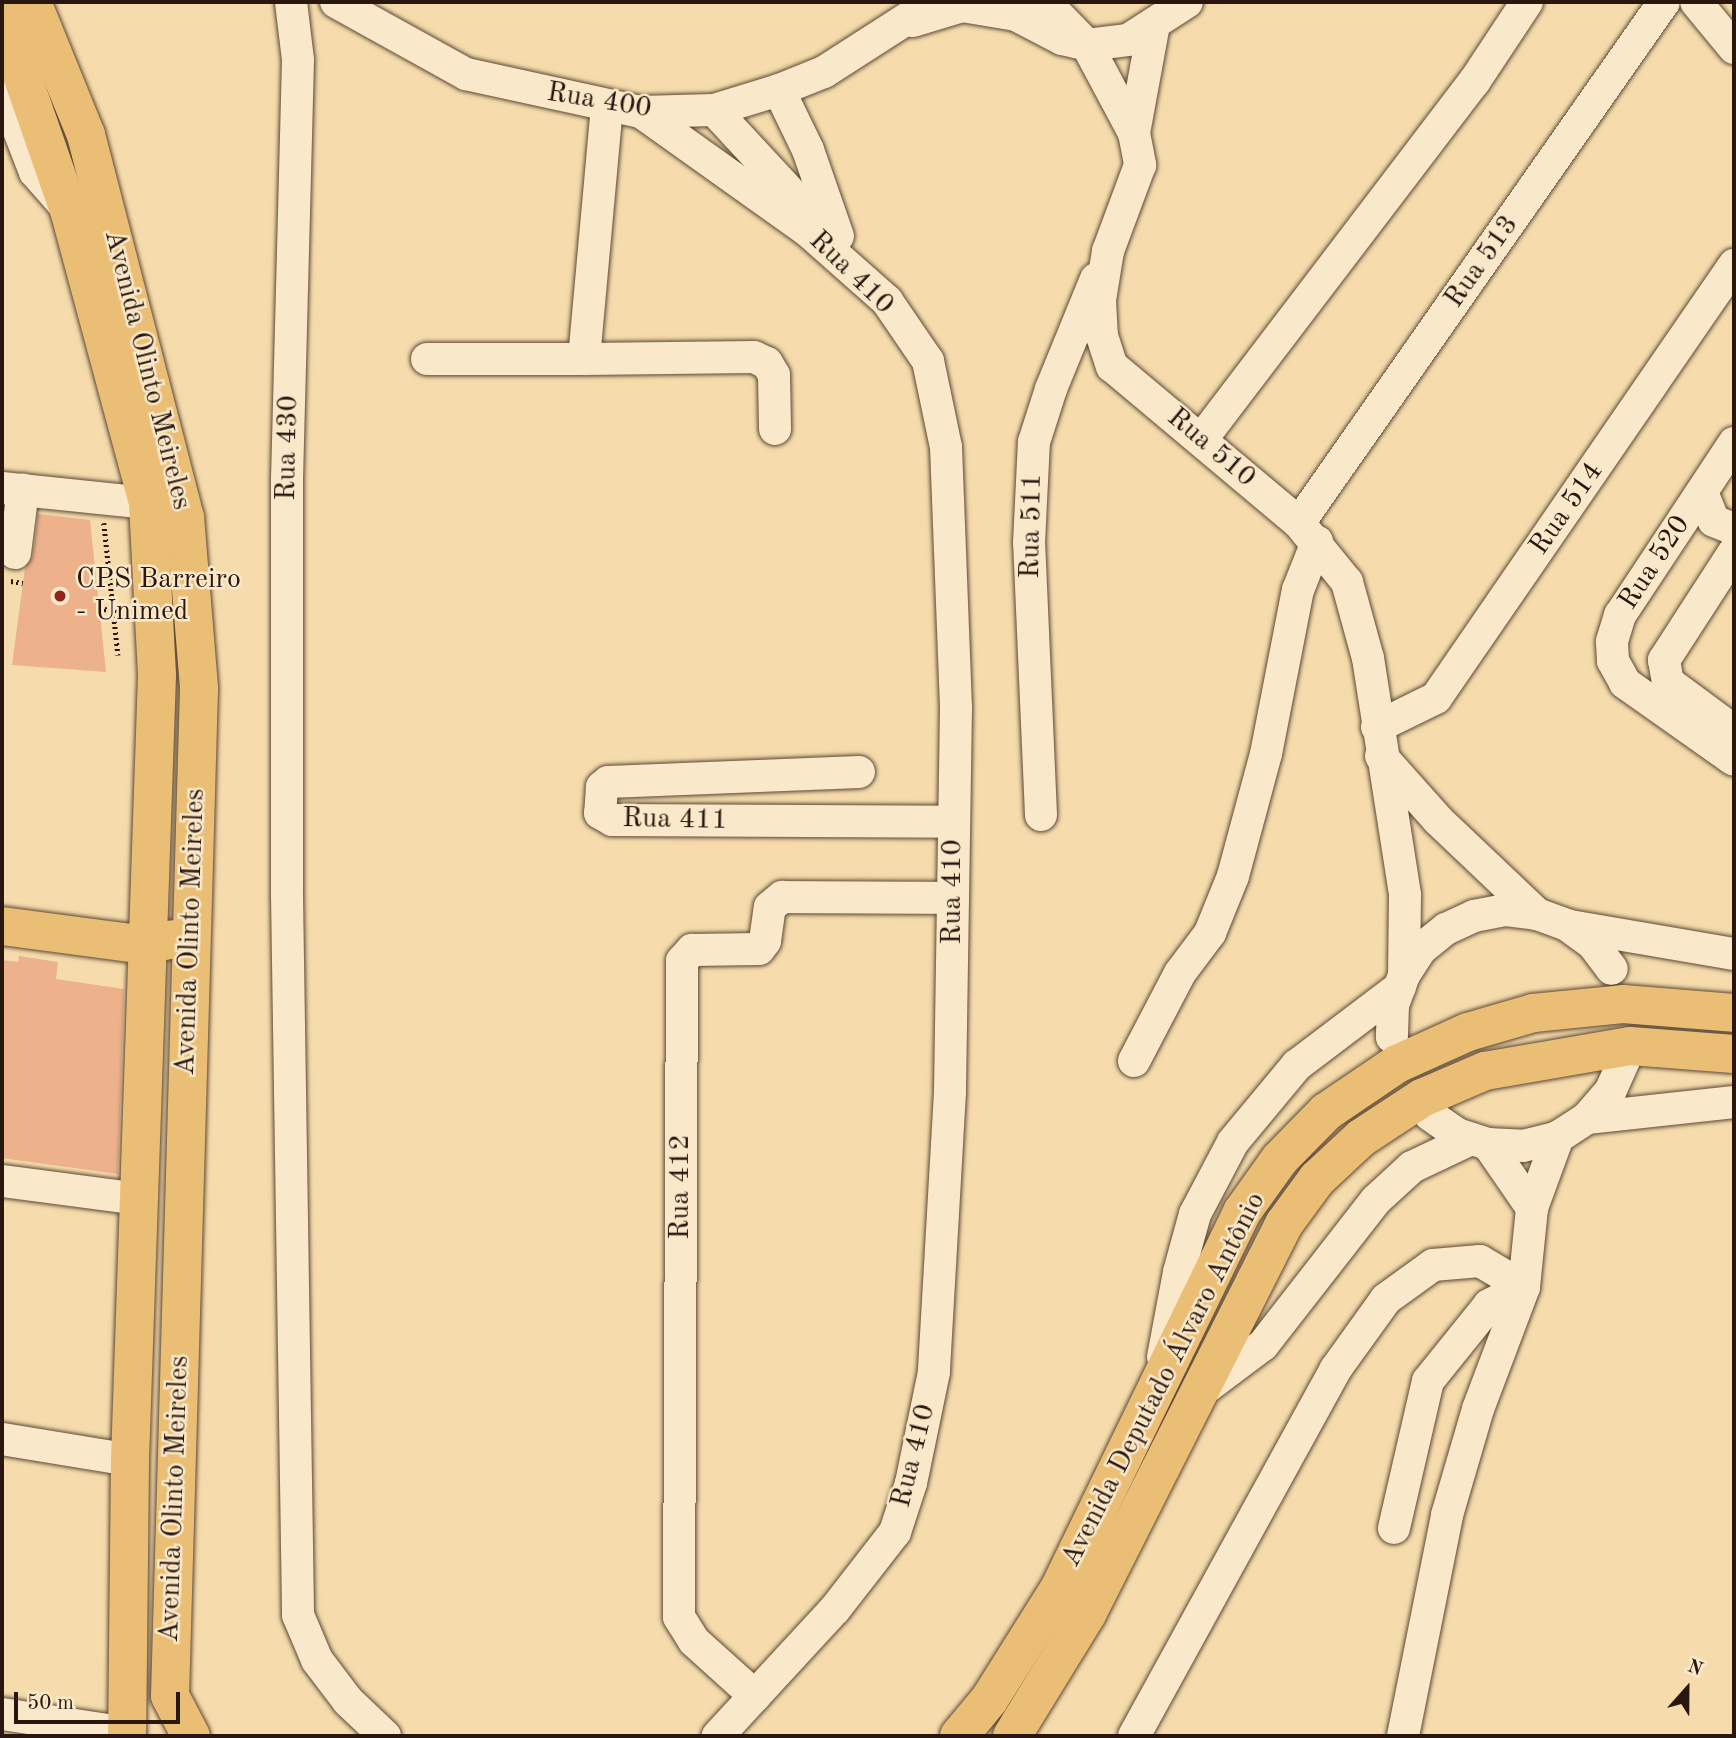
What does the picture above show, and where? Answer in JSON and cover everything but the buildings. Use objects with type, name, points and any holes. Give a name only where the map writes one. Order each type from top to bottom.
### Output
[{"type":"main road","name":"Avenida Olinto Meireles","points":[[27,12],[79,80],[86,135],[185,517],[198,689],[170,1696],[191,1736]]},
{"type":"main road","name":"Avenida Olinto Meireles","points":[[27,12],[69,211],[148,503],[157,675],[130,1460],[137,1735]]},
{"type":"main road","points":[[2,926],[147,945],[191,934]]},
{"type":"main road","name":"Avenida Deputado Álvaro Antônio","points":[[959,1736],[1035,1632],[1242,1212],[1280,1159],[1326,1112],[1397,1064],[1468,1032],[1533,1013],[1623,1004],[1734,1013]]},
{"type":"main road","name":"Avenida Deputado Álvaro Antônio","points":[[1012,1736],[1082,1624],[1283,1224],[1317,1179],[1361,1138],[1412,1105],[1485,1071],[1630,1046],[1734,1054]]},
{"type":"street","name":"Rua 430","points":[[291,2],[298,60],[287,478],[286,895],[298,1615],[317,1660],[348,1701],[385,1736]]},
{"type":"street","name":"Rua 400","points":[[336,2],[466,74],[641,112],[714,110],[779,90],[824,72],[905,24]]},
{"type":"street","points":[[905,24],[933,2]]},
{"type":"street","name":"Rua 510","points":[[1045,2],[1087,46],[1134,133],[1140,165],[1108,251],[1100,300],[1102,336],[1112,366],[1308,532],[1347,582],[1368,658],[1405,895],[1402,981],[1392,1037]]},
{"type":"street","points":[[1200,440],[1474,82],[1527,2]]},
{"type":"street","name":"Rua 513","points":[[1134,1061],[1180,973],[1210,933],[1233,876],[1266,754],[1308,532],[1664,2]]},
{"type":"street","points":[[1696,2],[1734,48]]},
{"type":"street","points":[[905,24],[962,6],[1016,15],[1062,40],[1087,46],[1128,40],[1170,9]]},
{"type":"street","name":"Rua 510","points":[[1134,133],[1170,9]]},
{"type":"street","name":"Avenida Olinto Meireles","points":[[2,87],[35,173],[69,211]]},
{"type":"street","points":[[779,90],[808,150],[841,247]]},
{"type":"street","points":[[584,359],[607,106]]},
{"type":"street","points":[[714,110],[841,247],[887,302]]},
{"type":"street","name":"Rua 410","points":[[641,112],[808,231],[887,302],[928,361],[946,447],[956,708],[950,1092],[934,1372],[911,1483],[895,1532],[835,1609],[718,1736]]},
{"type":"street","name":"Rua 511","points":[[1041,815],[1029,543],[1034,442],[1068,344],[1108,251]]},
{"type":"street","name":"Rua 514","points":[[1379,742],[1436,698],[1734,265]]},
{"type":"street","points":[[427,359],[754,357],[767,363],[774,375],[775,429]]},
{"type":"street","name":"Rua 520","points":[[1734,443],[1718,477],[1619,615],[1613,661],[1625,683],[1734,760]]},
{"type":"street","points":[[1718,477],[1714,521],[1734,529]]},
{"type":"street","points":[[11,553],[12,489],[148,503]]},
{"type":"street","name":"Rua 520","points":[[1734,552],[1664,660],[1668,682],[1734,731]]},
{"type":"street","points":[[1379,742],[1438,820],[1537,914]]},
{"type":"street","name":"Rua 411","points":[[859,772],[608,782],[602,787],[600,813],[612,820],[953,822]]},
{"type":"street","name":"Rua 412","points":[[755,1696],[694,1641],[679,1617],[682,961],[692,950],[759,949],[765,941],[770,907],[782,897],[953,898]]},
{"type":"street","points":[[1158,1384],[1179,1272],[1195,1214],[1233,1142],[1297,1065],[1402,981],[1422,949],[1446,929],[1475,916],[1506,911],[1537,914],[1567,925],[1734,954]]},
{"type":"street","points":[[1567,925],[1592,944],[1612,969]]},
{"type":"street","points":[[1430,1115],[1480,1141],[1523,1146],[1558,1137],[1587,1118],[1610,1092],[1624,1060]]},
{"type":"street","points":[[1587,1118],[1734,1102]]},
{"type":"street","points":[[1403,1736],[1447,1515],[1478,1409],[1524,1287],[1532,1208],[1558,1137]]},
{"type":"street","points":[[1198,1394],[1263,1345],[1376,1200],[1412,1167],[1480,1141]]},
{"type":"street","points":[[1480,1141],[1532,1208]]},
{"type":"street","points":[[2,1181],[138,1199]]},
{"type":"street","points":[[1135,1736],[1335,1370],[1386,1299],[1433,1265],[1444,1264],[1480,1261],[1524,1287]]},
{"type":"street","points":[[1394,1528],[1428,1381],[1489,1305],[1524,1287]]},
{"type":"street","points":[[2,1439],[130,1460]]},
{"type":"street","points":[[2,1714],[137,1735]]},
{"type":"path","points":[[101,498],[118,655]]},
{"type":"path","points":[[11,553],[23,583]]},
{"type":"place","name":"CPS Barreiro - Unimed","points":[[60,596]]}]
